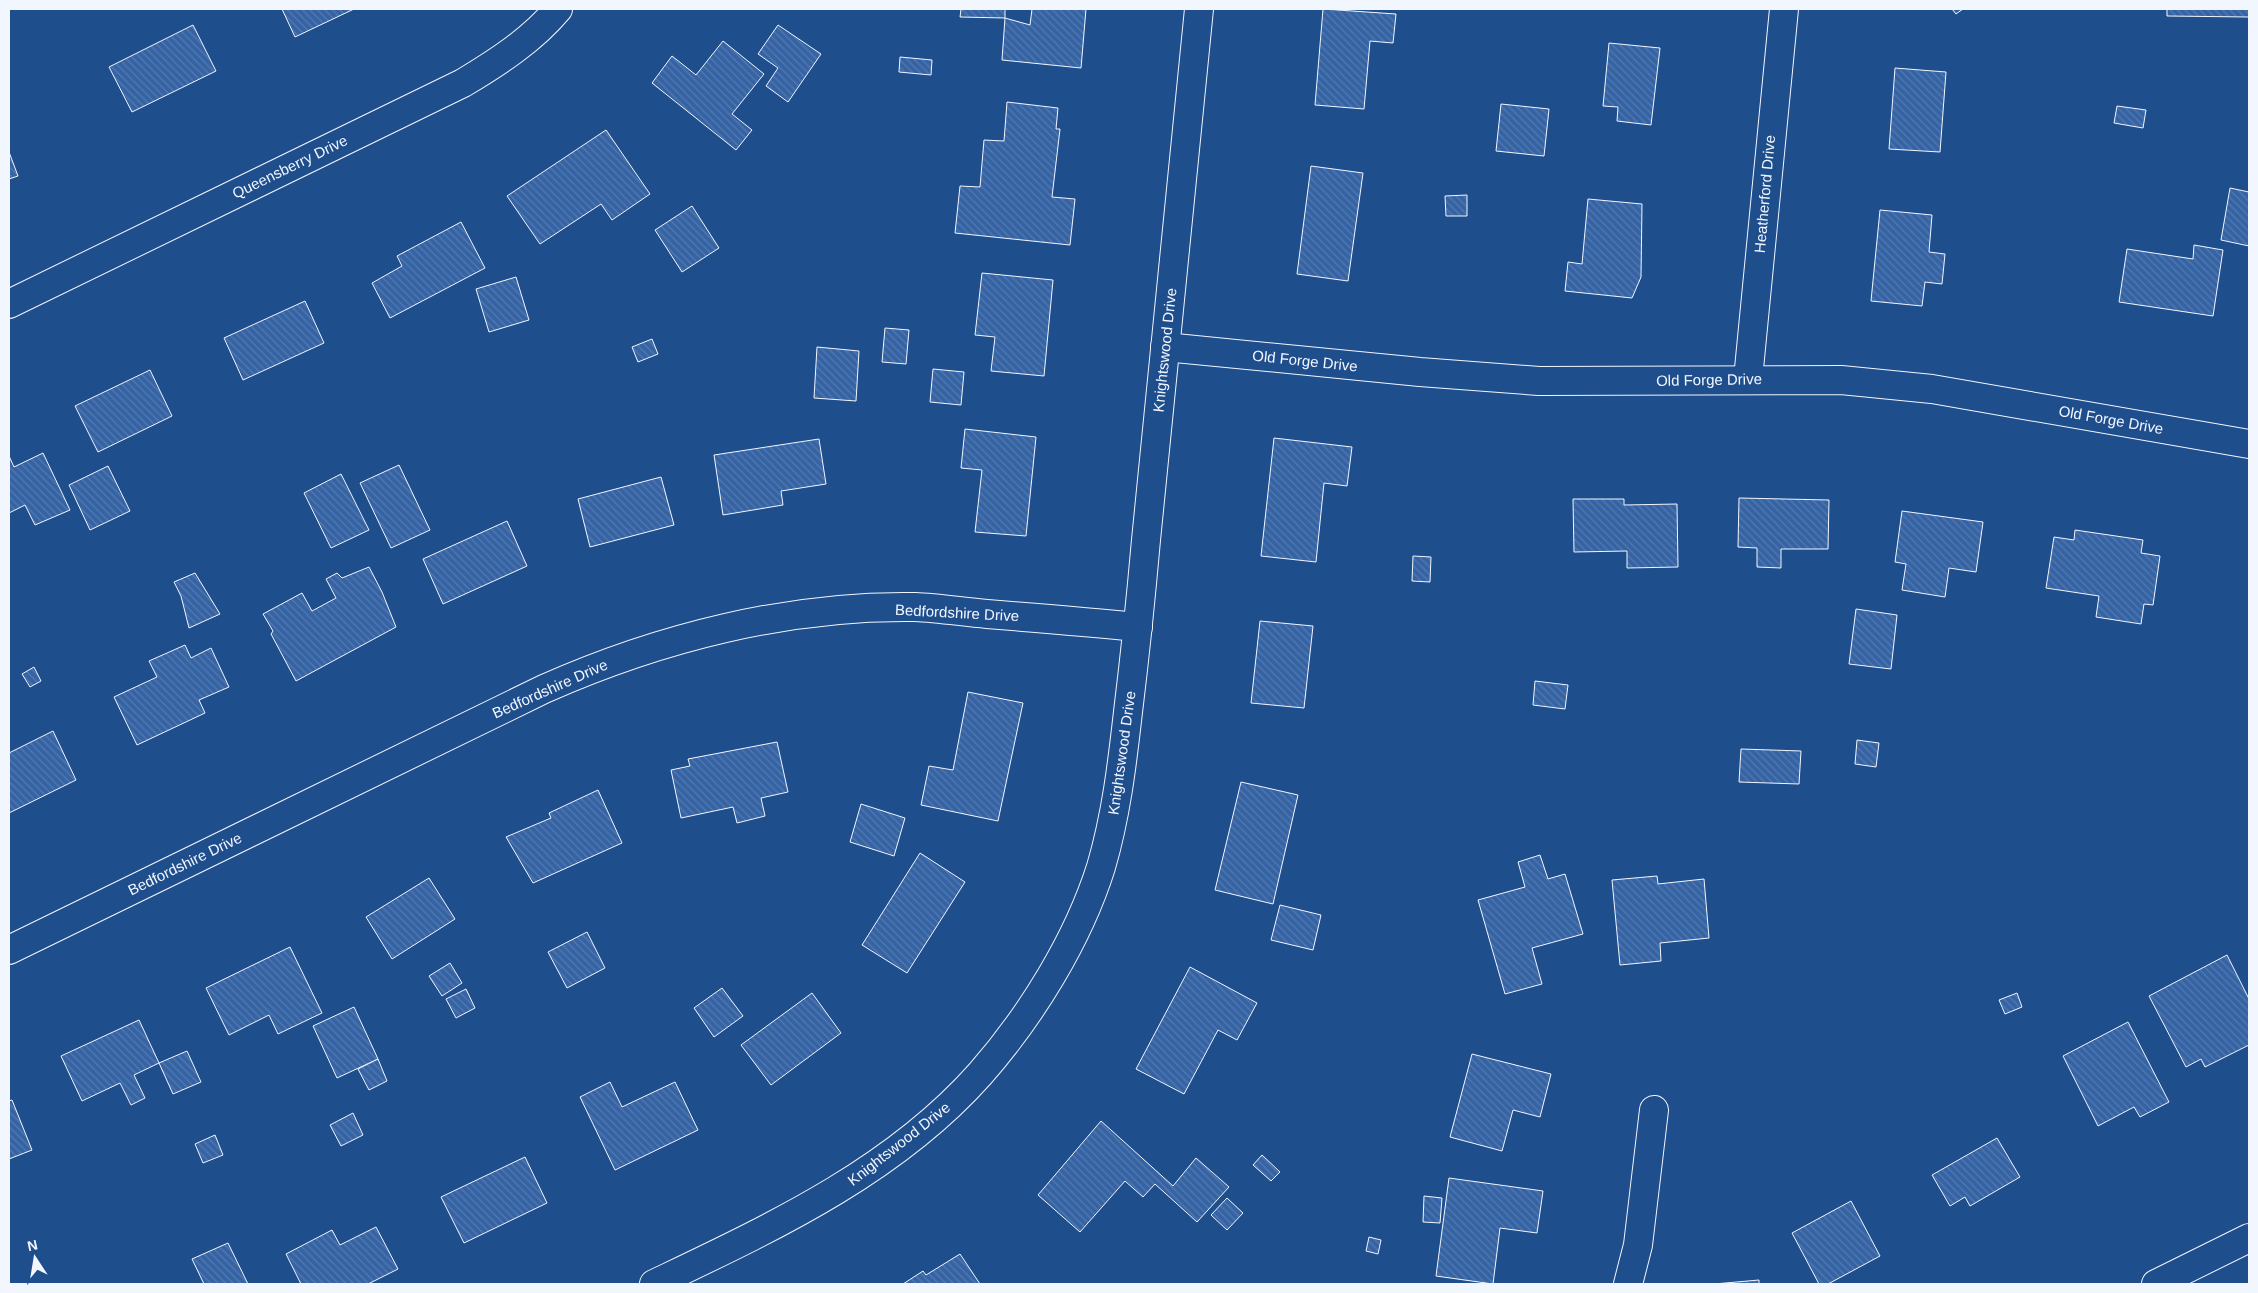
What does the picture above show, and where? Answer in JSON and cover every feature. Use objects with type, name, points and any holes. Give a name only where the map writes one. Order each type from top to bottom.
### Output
[{"type":"street","name":"Queensberry Drive","points":[[9,304],[463,83],[500,61],[528,38],[558,9]]},
{"type":"street","name":"Knightswood Drive","points":[[654,1284],[765,1230],[848,1184],[923,1129],[979,1075],[1005,1044],[1033,1005],[1072,935],[1100,870],[1117,806],[1138,627],[1199,9]]},
{"type":"street","name":"Heatherford Drive","points":[[1748,379],[1784,9]]},
{"type":"street","name":"Old Forge Drive","points":[[1166,347],[1420,372],[1539,381],[1841,380],[1932,389],[2249,444]]},
{"type":"street","name":"Bedfordshire Drive","points":[[9,950],[544,690],[586,671],[673,641],[726,628],[823,612],[915,608],[1138,627]]},
{"type":"street","points":[[1628,1284],[1638,1245],[1654,1110]]},
{"type":"street","points":[[2156,1284],[2249,1238]]},
{"type":"building","points":[[282,9],[354,9],[295,37]]},
{"type":"building","points":[[961,9],[1005,9],[1005,18],[960,17]]},
{"type":"building","points":[[1032,9],[1086,9],[1081,68],[1002,60],[1005,18],[1030,25]]},
{"type":"building","points":[[1323,9],[1396,14],[1393,43],[1370,41],[1364,109],[1315,105]]},
{"type":"building","points":[[1952,9],[1963,9],[1956,14]]},
{"type":"building","points":[[2167,9],[2249,9],[2249,17],[2167,16]]},
{"type":"building","points":[[193,25],[216,71],[132,112],[109,67]]},
{"type":"building","points":[[778,25],[821,54],[788,102],[766,86],[778,68],[758,54]]},
{"type":"building","points":[[723,41],[764,74],[732,114],[752,130],[736,150],[652,83],[672,56],[696,75]]},
{"type":"building","points":[[1609,43],[1660,48],[1651,125],[1617,121],[1618,107],[1603,106]]},
{"type":"building","points":[[900,57],[932,60],[931,75],[899,72]]},
{"type":"building","points":[[1895,68],[1946,72],[1940,152],[1889,149]]},
{"type":"building","points":[[1007,102],[1058,108],[1056,129],[1060,129],[1052,197],[1075,199],[1070,245],[955,233],[960,186],[980,187],[984,140],[1004,141]]},
{"type":"building","points":[[1501,104],[1549,109],[1544,156],[1496,151]]},
{"type":"building","points":[[2117,106],[2146,110],[2143,128],[2114,123]]},
{"type":"building","points":[[606,130],[650,194],[612,220],[601,204],[540,244],[507,196]]},
{"type":"building","points":[[9,152],[18,176],[9,179]]},
{"type":"building","points":[[1311,166],[1363,173],[1348,281],[1297,274]]},
{"type":"building","points":[[2230,188],[2249,192],[2249,246],[2221,240]]},
{"type":"building","points":[[1467,195],[1467,216],[1446,216],[1445,196]]},
{"type":"building","points":[[1588,199],[1642,204],[1641,277],[1632,298],[1565,291],[1568,262],[1582,264]]},
{"type":"building","points":[[692,206],[719,248],[682,272],[655,230]]},
{"type":"building","points":[[1880,210],[1932,215],[1929,252],[1945,254],[1942,284],[1925,282],[1922,306],[1871,301]]},
{"type":"building","points":[[461,222],[485,268],[390,318],[372,283],[402,266],[397,256]]},
{"type":"building","points":[[2194,245],[2223,250],[2213,316],[2119,302],[2127,249],[2193,259]]},
{"type":"building","points":[[982,273],[1053,280],[1044,376],[991,371],[995,337],[975,335]]},
{"type":"building","points":[[516,277],[529,320],[489,332],[476,289]]},
{"type":"building","points":[[305,301],[324,343],[243,380],[224,338]]},
{"type":"building","points":[[885,328],[909,330],[906,364],[882,362]]},
{"type":"building","points":[[652,339],[658,354],[638,362],[632,347]]},
{"type":"building","points":[[817,347],[859,351],[856,401],[814,398]]},
{"type":"building","points":[[933,369],[964,372],[961,405],[930,402]]},
{"type":"building","points":[[150,370],[172,416],[98,452],[75,406]]},
{"type":"building","points":[[965,429],[1036,437],[1026,536],[975,532],[982,470],[961,468]]},
{"type":"building","points":[[1274,438],[1352,447],[1347,486],[1324,483],[1316,562],[1261,556]]},
{"type":"building","points":[[819,439],[826,484],[781,491],[783,505],[723,515],[714,455]]},
{"type":"building","points":[[43,453],[70,510],[35,525],[25,505],[9,513],[9,456],[14,467]]},
{"type":"building","points":[[399,465],[430,530],[391,548],[360,483]]},
{"type":"building","points":[[108,466],[130,511],[90,530],[69,485]]},
{"type":"building","points":[[341,474],[369,530],[331,548],[304,493]]},
{"type":"building","points":[[661,477],[674,525],[590,547],[578,499]]},
{"type":"building","points":[[1739,498],[1829,500],[1828,549],[1781,549],[1781,568],[1757,567],[1757,548],[1738,547]]},
{"type":"building","points":[[1573,499],[1624,499],[1624,505],[1677,504],[1678,567],[1627,568],[1627,551],[1574,552]]},
{"type":"building","points":[[1902,511],[1983,522],[1976,572],[1949,568],[1945,597],[1902,590],[1906,564],[1895,562]]},
{"type":"building","points":[[507,521],[527,566],[443,604],[423,559]]},
{"type":"building","points":[[2075,530],[2143,540],[2141,553],[2160,556],[2153,605],[2144,604],[2141,624],[2096,617],[2099,596],[2046,588],[2054,537],[2074,540]]},
{"type":"building","points":[[1413,556],[1431,557],[1430,582],[1412,581]]},
{"type":"building","points":[[369,567],[382,592],[396,627],[296,681],[271,634],[273,631],[263,614],[302,593],[312,611],[336,598],[326,579],[337,573],[342,578]]},
{"type":"building","points":[[195,573],[220,614],[189,628],[181,596],[174,582]]},
{"type":"building","points":[[1856,609],[1897,615],[1891,669],[1849,664]]},
{"type":"building","points":[[1260,621],[1313,626],[1304,708],[1251,703]]},
{"type":"building","points":[[185,645],[191,658],[211,648],[229,687],[199,700],[205,713],[137,745],[114,697],[157,677],[149,661]]},
{"type":"building","points":[[34,667],[41,681],[30,687],[22,674]]},
{"type":"building","points":[[1535,681],[1568,685],[1565,709],[1533,705]]},
{"type":"building","points":[[968,692],[1023,703],[998,821],[921,805],[929,766],[953,770]]},
{"type":"building","points":[[53,731],[76,780],[9,813],[9,753]]},
{"type":"building","points":[[1857,740],[1879,743],[1876,767],[1855,764]]},
{"type":"building","points":[[777,742],[788,792],[761,798],[765,816],[737,823],[733,807],[681,818],[671,770],[690,766],[688,759]]},
{"type":"building","points":[[1741,749],[1801,751],[1799,784],[1739,782]]},
{"type":"building","points":[[1241,782],[1298,795],[1273,904],[1215,890]]},
{"type":"building","points":[[598,790],[622,843],[533,883],[506,837],[551,818],[549,813]]},
{"type":"building","points":[[861,804],[905,818],[894,856],[850,842]]},
{"type":"building","points":[[920,853],[965,882],[907,973],[862,945]]},
{"type":"building","points":[[1540,855],[1548,879],[1565,874],[1583,934],[1532,948],[1542,984],[1505,994],[1478,900],[1525,887],[1518,862]]},
{"type":"building","points":[[1657,876],[1658,884],[1704,879],[1709,938],[1660,943],[1661,961],[1620,965],[1612,880]]},
{"type":"building","points":[[429,878],[455,919],[392,959],[366,917]]},
{"type":"building","points":[[1280,905],[1321,915],[1313,950],[1271,940]]},
{"type":"building","points":[[587,932],[605,968],[567,988],[548,952]]},
{"type":"building","points":[[290,947],[322,1013],[278,1034],[269,1015],[229,1035],[206,988]]},
{"type":"building","points":[[2227,955],[2249,999],[2249,1045],[2205,1067],[2201,1059],[2186,1067],[2149,996]]},
{"type":"building","points":[[450,963],[462,983],[442,996],[429,976]]},
{"type":"building","points":[[1190,967],[1257,1003],[1237,1040],[1218,1030],[1184,1094],[1136,1069]]},
{"type":"building","points":[[722,988],[743,1016],[714,1037],[694,1008]]},
{"type":"building","points":[[466,989],[475,1008],[456,1018],[446,999]]},
{"type":"building","points":[[812,993],[841,1033],[771,1085],[741,1045]]},
{"type":"building","points":[[2017,993],[2022,1007],[2005,1014],[1999,1000]]},
{"type":"building","points":[[354,1007],[378,1059],[337,1078],[313,1026]]},
{"type":"building","points":[[139,1020],[159,1063],[134,1075],[145,1098],[131,1105],[120,1083],[82,1101],[61,1056]]},
{"type":"building","points":[[2128,1022],[2169,1102],[2140,1117],[2134,1107],[2098,1126],[2063,1056]]},
{"type":"building","points":[[187,1051],[201,1082],[173,1094],[159,1063]]},
{"type":"building","points":[[1472,1054],[1551,1074],[1540,1117],[1513,1110],[1502,1151],[1450,1137]]},
{"type":"building","points":[[378,1059],[387,1081],[369,1090],[358,1069]]},
{"type":"building","points":[[610,1082],[622,1107],[675,1082],[698,1130],[615,1170],[580,1097]]},
{"type":"building","points":[[12,1100],[32,1150],[9,1159],[9,1101]]},
{"type":"building","points":[[353,1113],[363,1135],[341,1146],[330,1125]]},
{"type":"building","points":[[1101,1121],[1173,1186],[1196,1158],[1229,1187],[1197,1222],[1155,1184],[1143,1197],[1125,1181],[1080,1232],[1038,1195]]},
{"type":"building","points":[[215,1135],[223,1155],[203,1163],[195,1144]]},
{"type":"building","points":[[1997,1138],[2020,1177],[1970,1206],[1965,1197],[1950,1206],[1932,1175]]},
{"type":"building","points":[[1262,1155],[1280,1172],[1271,1181],[1253,1165]]},
{"type":"building","points":[[525,1157],[547,1203],[464,1243],[441,1197]]},
{"type":"building","points":[[1449,1178],[1543,1191],[1537,1233],[1500,1228],[1493,1284],[1436,1276]]},
{"type":"building","points":[[1424,1196],[1442,1198],[1440,1223],[1423,1222]]},
{"type":"building","points":[[1227,1198],[1243,1213],[1227,1230],[1211,1215]]},
{"type":"building","points":[[1851,1201],[1880,1256],[1828,1284],[1819,1284],[1792,1233]]},
{"type":"building","points":[[376,1227],[398,1269],[368,1284],[301,1284],[286,1254],[332,1230],[340,1245]]},
{"type":"building","points":[[1369,1237],[1381,1240],[1378,1254],[1366,1251]]},
{"type":"building","points":[[228,1243],[248,1284],[204,1284],[192,1259]]},
{"type":"building","points":[[960,1254],[980,1284],[903,1284],[923,1271],[926,1275]]},
{"type":"building","points":[[1759,1280],[1759,1284],[1714,1284]]}]
